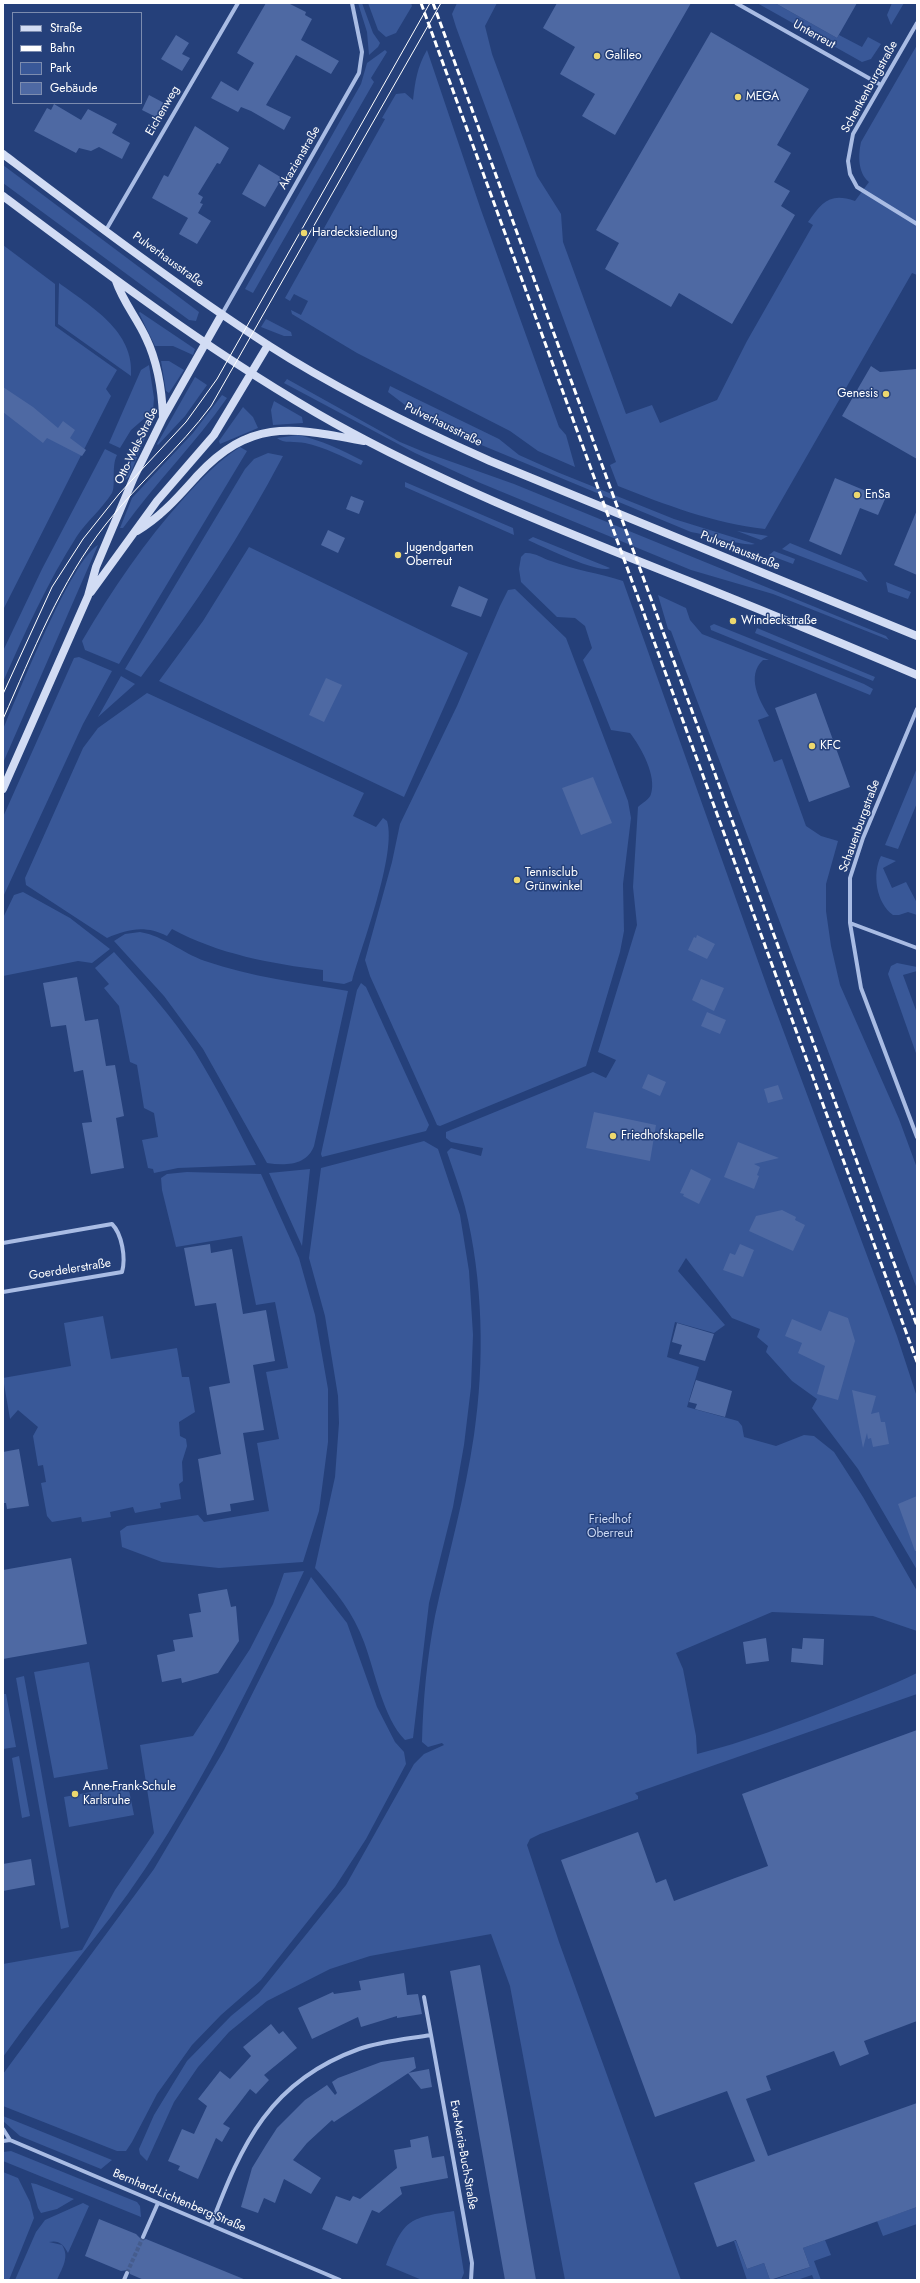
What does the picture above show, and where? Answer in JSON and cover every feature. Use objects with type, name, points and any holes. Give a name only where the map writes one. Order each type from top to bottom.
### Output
[{"type":"main road","name":"Pulverhausstraße","points":[[3,154],[222,314],[268,345],[336,385],[435,436],[490,461],[917,636]]},
{"type":"main road","points":[[3,196],[205,344],[252,374],[372,443],[442,478],[532,518],[917,675]]},
{"type":"main road","points":[[116,280],[122,298],[139,324],[153,355],[162,391],[163,418]]},
{"type":"main road","name":"Otto-Wels-Straße","points":[[3,788],[88,596],[96,567],[134,477],[163,418],[222,314]]},
{"type":"main road","name":"Otto-Wels-Straße","points":[[88,596],[161,496],[214,434],[252,374],[268,345]]},
{"type":"main road","points":[[135,532],[163,513],[218,456],[239,441],[269,431],[285,430],[306,431],[372,443]]},
{"type":"street","name":"Eichenweg","points":[[106,230],[238,3]]},
{"type":"street","name":"Akazienstraße","points":[[222,314],[359,73],[362,52],[360,36],[352,3]]},
{"type":"street","name":"Unterreut","points":[[736,3],[881,85]]},
{"type":"street","name":"Schenkenburgstraße","points":[[917,23],[853,134],[849,149],[850,174],[857,187],[917,224]]},
{"type":"street","name":"Schauenburgstraße","points":[[917,709],[863,838],[850,878],[850,923],[861,988],[917,1137]]},
{"type":"street","points":[[850,923],[917,948]]},
{"type":"street","name":"Goerdelerstraße","points":[[3,1244],[112,1224],[118,1230],[124,1263],[122,1272],[3,1292]]},
{"type":"street","name":"Eva-Maria-Buch-Straße","points":[[424,1997],[472,2262],[471,2280]]},
{"type":"street","points":[[211,2225],[230,2177],[247,2142],[263,2118],[298,2082],[319,2068],[361,2048],[430,2034]]},
{"type":"street","points":[[3,2129],[10,2140],[3,2141]]},
{"type":"street","name":"Bernhard-Lichtenberg-Straße","points":[[10,2140],[338,2280]]},
{"type":"street","points":[[143,2237],[158,2203]]},
{"type":"street","points":[[124,2280],[127,2273]]},
{"type":"green space","points":[[358,3],[362,3],[373,33],[380,43],[378,47],[369,55],[367,32]]},
{"type":"green space","points":[[368,3],[411,3],[412,6],[396,33],[386,37],[378,30]]},
{"type":"green space","points":[[457,3],[497,3],[485,26],[492,54],[537,176],[561,214],[563,242],[626,414],[652,405],[660,423],[717,400],[747,341],[813,225],[808,222],[822,204],[833,198],[846,198],[855,201],[869,182],[863,174],[860,164],[859,153],[861,142],[917,45],[917,275],[912,273],[765,529],[708,518],[618,486],[610,465],[616,462],[456,27],[452,14]]},
{"type":"green space","points":[[757,3],[775,3],[837,38],[839,35],[862,47],[868,37],[881,44],[871,59],[862,62]]},
{"type":"green space","points":[[892,3],[904,3],[891,25],[887,15]]},
{"type":"green space","points":[[385,50],[387,52],[371,78],[374,82],[253,293],[245,289],[361,84],[367,63]]},
{"type":"green space","points":[[427,50],[481,210],[559,427],[566,435],[575,467],[538,451],[510,431],[357,353],[292,314],[291,310],[301,315],[308,301],[294,294],[290,301],[285,298],[385,119],[382,118],[396,94],[405,93],[413,100],[417,75]]},
{"type":"green space","points":[[3,165],[199,312],[196,321],[189,320],[3,183]]},
{"type":"green space","points":[[3,245],[55,284],[55,326],[117,370],[106,389],[111,396],[3,610]]},
{"type":"green space","points":[[59,283],[108,321],[118,333],[126,346],[130,360],[131,376],[58,324]]},
{"type":"green space","points":[[140,312],[195,349],[193,355],[173,346],[155,346],[139,313]]},
{"type":"green space","points":[[266,319],[291,332],[292,336],[284,336],[261,327]]},
{"type":"green space","points":[[161,361],[169,361],[184,370],[169,393],[166,391]]},
{"type":"green space","points":[[149,365],[154,398],[153,411],[131,430],[120,448],[109,443],[141,370]]},
{"type":"green space","points":[[195,377],[207,385],[185,416],[158,445],[157,444]]},
{"type":"green space","points":[[287,379],[400,442],[514,484],[886,636],[889,640],[773,594],[691,570],[478,482],[415,453],[284,383]]},
{"type":"green space","points":[[390,386],[499,439],[519,455],[557,472],[674,519],[755,544],[743,544],[691,532],[479,444],[418,415],[388,392]]},
{"type":"green space","points":[[222,395],[227,398],[215,415],[148,495],[123,528],[120,528],[132,498],[193,433]]},
{"type":"green space","points":[[274,401],[302,417],[303,423],[273,425],[271,410]]},
{"type":"green space","points":[[243,407],[253,417],[258,428],[220,444],[219,441]]},
{"type":"green space","points":[[147,433],[129,477],[125,480],[137,444]]},
{"type":"green space","points":[[298,435],[331,446],[363,461],[361,465],[319,447],[305,443],[286,442],[277,438]]},
{"type":"green space","points":[[240,447],[247,451],[119,664],[85,650],[82,641],[105,603],[142,549],[169,515],[197,484],[217,464]]},
{"type":"green space","points":[[105,449],[117,455],[114,465],[114,486],[112,493],[77,536],[66,554],[37,608],[3,682],[3,651],[42,569]]},
{"type":"green space","points":[[268,453],[283,456],[251,514],[216,570],[180,624],[141,677],[125,669],[245,469],[254,459]]},
{"type":"green space","points":[[405,482],[513,528],[514,535],[405,487]]},
{"type":"green space","points":[[737,531],[768,536],[761,540]]},
{"type":"green space","points":[[533,537],[610,568],[604,569],[595,567],[570,559],[528,540]]},
{"type":"green space","points":[[790,543],[861,572],[868,582],[782,549]]},
{"type":"green space","points":[[98,545],[3,763],[3,729],[35,655],[74,575],[87,556]]},
{"type":"green space","points":[[249,547],[468,653],[404,797],[159,681],[203,621]]},
{"type":"green space","points":[[774,551],[795,559],[793,564],[769,555]]},
{"type":"green space","name":"Friedhof Oberreut","points":[[525,553],[535,554],[560,564],[623,581],[770,995],[897,1336],[917,1397],[917,1570],[858,1469],[812,1408],[817,1399],[792,1381],[766,1352],[768,1346],[757,1337],[760,1329],[732,1318],[686,1258],[678,1271],[725,1325],[714,1333],[675,1322],[667,1357],[699,1367],[687,1407],[738,1421],[742,1426],[744,1437],[776,1446],[804,1435],[814,1436],[834,1452],[863,1497],[917,1591],[917,1631],[873,1616],[772,1612],[676,1653],[683,1669],[696,1736],[697,1754],[750,1739],[784,1727],[877,1691],[917,1673],[917,1694],[635,1793],[638,1796],[638,1799],[540,1834],[530,1839],[527,1845],[559,1942],[681,2280],[565,2280],[510,1986],[491,1934],[370,1956],[330,1969],[267,2001],[229,2032],[198,2067],[174,2102],[147,2161],[140,2154],[139,2149],[154,2115],[187,2061],[231,2016],[259,1993],[346,1885],[414,1764],[424,1754],[444,1745],[442,1743],[428,1747],[422,1742],[423,1710],[435,1616],[461,1504],[474,1435],[478,1407],[481,1350],[479,1292],[476,1263],[465,1207],[447,1152],[451,1148],[481,1156],[483,1148],[451,1142],[446,1138],[446,1132],[593,1072],[606,1078],[616,1060],[598,1052],[637,925],[633,887],[638,807],[650,796],[652,779],[647,762],[630,733],[611,730],[583,660],[592,648],[585,626],[575,618],[557,617],[521,582],[519,569],[521,557]]},
{"type":"green space","points":[[886,582],[911,592],[908,599],[888,592]]},
{"type":"green space","name":"Tennisclub Grünwinkel","points":[[515,589],[566,638],[628,801],[631,818],[623,884],[624,931],[620,952],[586,1066],[440,1126],[437,1125],[370,976],[365,960],[392,862],[400,824],[457,706],[500,606],[508,590]]},
{"type":"green space","points":[[658,595],[686,608],[690,620],[702,634],[769,660],[763,660],[758,666],[755,673],[755,681],[761,703],[769,716],[758,720],[774,762],[782,759],[806,826],[821,836],[838,841],[826,884],[826,911],[831,946],[840,985],[899,1119],[917,1168],[917,1289],[671,631],[668,629]]},
{"type":"green space","points":[[714,624],[864,684],[873,689],[870,695],[711,630],[710,626]]},
{"type":"green space","points":[[757,628],[875,677],[873,681],[755,633]]},
{"type":"green space","points":[[79,657],[112,671],[83,724],[3,897],[3,817],[74,658]]},
{"type":"green space","points":[[121,676],[135,684],[98,717]]},
{"type":"green space","points":[[147,693],[364,793],[353,816],[376,827],[383,818],[387,821],[389,836],[383,876],[352,981],[344,984],[323,981],[323,970],[284,965],[246,957],[208,945],[172,929],[167,936],[144,929],[122,932],[107,938],[26,885],[25,878],[83,748],[98,728]]},
{"type":"green space","points":[[917,768],[917,803],[898,849],[885,845]]},
{"type":"green space","points":[[881,856],[896,861],[883,868],[892,888],[906,882],[917,903],[917,915],[908,912],[893,915],[887,910],[879,896],[876,879],[878,863]]},
{"type":"green space","points":[[23,892],[70,918],[110,949],[92,963],[78,961],[3,976],[3,918],[14,895]]},
{"type":"green space","points":[[140,932],[157,937],[197,958],[222,967],[276,979],[348,991],[314,1146],[311,1152],[301,1161],[288,1164],[267,1163],[203,1049],[164,996],[114,941],[125,934]]},
{"type":"green space","points":[[114,952],[167,1013],[195,1052],[227,1108],[256,1165],[178,1168],[154,1173],[153,1169],[148,1168],[142,1140],[158,1137],[154,1113],[144,1108],[137,1065],[130,1062],[119,1006],[104,988],[109,984],[95,968]]},
{"type":"green space","points":[[897,963],[917,967],[917,971],[903,975],[917,1013],[917,1056],[888,974],[891,966]]},
{"type":"green space","points":[[361,983],[366,987],[429,1125],[426,1131],[322,1157],[321,1154],[357,990]]},
{"type":"green space","points":[[424,1141],[438,1149],[460,1215],[469,1271],[473,1335],[471,1387],[464,1445],[453,1507],[429,1603],[413,1738],[405,1740],[397,1731],[385,1707],[364,1642],[355,1621],[337,1594],[315,1568],[335,1477],[339,1423],[338,1396],[325,1316],[309,1258],[321,1168]]},
{"type":"green space","points":[[310,1169],[302,1246],[269,1173]]},
{"type":"green space","points":[[187,1172],[261,1174],[299,1258],[315,1315],[328,1389],[328,1442],[319,1511],[303,1562],[219,1568],[162,1562],[122,1547],[120,1531],[127,1526],[198,1515],[204,1522],[269,1511],[257,1443],[279,1439],[266,1372],[288,1368],[275,1302],[256,1305],[242,1236],[176,1247],[162,1190],[161,1178],[167,1174]]},
{"type":"green space","points":[[103,1316],[111,1359],[177,1348],[182,1377],[189,1377],[195,1412],[179,1422],[180,1436],[186,1439],[187,1446],[182,1462],[183,1481],[179,1484],[181,1499],[160,1503],[161,1508],[135,1513],[133,1507],[110,1512],[111,1517],[82,1522],[81,1517],[52,1522],[47,1516],[41,1483],[46,1482],[43,1465],[38,1466],[33,1436],[38,1427],[18,1410],[10,1419],[3,1378],[71,1366],[64,1323]]},
{"type":"green space","points":[[304,1571],[230,1723],[168,1834],[111,1917],[3,2057],[3,1964],[82,1950],[115,1890],[154,1833],[140,1745],[193,1736],[250,1649],[273,1604],[284,1573]]},
{"type":"green space","points":[[311,1577],[347,1623],[377,1707],[395,1742],[404,1752],[406,1764],[366,1839],[335,1887],[261,1980],[221,2015],[192,2045],[157,2094],[126,2151],[117,2151],[3,2106],[3,2074],[154,1869],[224,1750]]},
{"type":"green space","points":[[89,1662],[108,1769],[54,1778],[34,1672]]},
{"type":"green space","points":[[24,1676],[69,1927],[61,1929],[16,1678]]},
{"type":"green space","points":[[3,1694],[6,1694],[16,1747],[3,1749]]},
{"type":"green space","points":[[19,1756],[30,1816],[22,1818],[12,1758]]},
{"type":"green space","points":[[128,1785],[134,1815],[69,1827],[64,1797]]},
{"type":"green space","points":[[3,2116],[112,2160],[101,2169],[20,2136],[3,2121]]},
{"type":"green space","points":[[11,2151],[137,2202],[140,2206],[141,2217],[3,2161],[3,2152]]},
{"type":"green space","points":[[3,2172],[18,2178],[30,2202],[34,2218],[9,2280],[3,2280]]},
{"type":"green space","points":[[31,2183],[74,2199],[57,2209],[41,2213],[38,2208]]},
{"type":"green space","points":[[83,2203],[89,2206],[68,2253],[62,2245],[65,2258],[57,2280],[15,2280],[36,2232],[45,2220]],"holes":[[[49,2242],[58,2242],[62,2245]]]},
{"type":"green space","points":[[917,2207],[917,2224],[883,2236],[877,2221]]},
{"type":"green space","points":[[454,2211],[464,2273],[461,2280],[422,2280],[386,2265],[403,2230],[409,2224],[426,2216]]},
{"type":"green space","points":[[825,2240],[831,2255],[814,2261],[821,2280],[814,2280],[812,2275],[797,2280],[773,2280],[810,2267],[803,2248]]},
{"type":"green space","points":[[734,2241],[736,2241],[747,2269],[764,2263],[770,2280],[747,2280]]},
{"type":"building","points":[[266,3],[288,3],[306,12],[305,15],[312,19],[301,40],[339,61],[331,74],[296,55],[266,105],[291,117],[284,130],[251,111],[241,107],[238,112],[211,98],[221,81],[238,91],[254,63],[237,53]]},
{"type":"building","points":[[557,3],[691,3],[615,135],[582,116],[595,94],[560,74],[575,47],[543,28]]},
{"type":"building","points":[[775,3],[857,3],[837,38]]},
{"type":"building","points":[[711,32],[809,89],[777,145],[791,153],[774,182],[790,191],[781,206],[795,215],[732,324],[679,293],[671,307],[605,269],[619,243],[596,230]]},
{"type":"building","points":[[176,35],[189,43],[182,54],[190,58],[182,71],[161,59]]},
{"type":"building","points":[[149,95],[164,103],[156,117],[142,110]]},
{"type":"building","points":[[54,104],[81,120],[88,109],[117,124],[112,133],[130,143],[122,159],[99,147],[91,151],[79,148],[76,153],[34,131],[47,108],[51,110]]},
{"type":"building","points":[[195,126],[229,148],[220,164],[217,163],[198,194],[203,197],[200,203],[203,204],[198,213],[211,221],[197,244],[179,234],[188,218],[152,198],[164,175],[168,177]]},
{"type":"building","points":[[259,164],[282,178],[265,207],[242,194]]},
{"type":"building","name":"Genesis","points":[[871,366],[880,372],[917,369],[917,459],[842,416]]},
{"type":"building","points":[[3,387],[33,407],[58,428],[63,421],[75,430],[70,438],[86,450],[82,456],[47,438],[43,443],[3,412]]},
{"type":"building","points":[[835,478],[885,499],[878,515],[860,508],[841,555],[809,541]]},
{"type":"building","points":[[351,496],[364,501],[359,514],[346,509]]},
{"type":"building","points":[[917,510],[917,575],[894,565]]},
{"type":"building","points":[[328,530],[345,538],[338,553],[321,545]]},
{"type":"building","points":[[459,586],[488,599],[481,617],[451,606]]},
{"type":"building","points":[[326,678],[342,685],[324,722],[309,715]]},
{"type":"building","name":"KFC","points":[[816,693],[850,787],[809,802],[775,708]]},
{"type":"building","points":[[593,777],[612,823],[581,835],[562,788]]},
{"type":"building","points":[[697,935],[715,944],[707,959],[688,950],[694,937],[696,938]]},
{"type":"building","points":[[77,977],[85,1021],[98,1019],[106,1066],[115,1065],[124,1116],[116,1118],[124,1168],[91,1174],[82,1123],[92,1122],[83,1070],[74,1072],[66,1025],[51,1027],[43,983]]},
{"type":"building","points":[[701,979],[724,988],[714,1011],[692,1000]]},
{"type":"building","points":[[707,1012],[726,1020],[720,1034],[701,1026]]},
{"type":"building","points":[[648,1074],[666,1082],[660,1096],[642,1088]]},
{"type":"building","points":[[778,1085],[783,1099],[768,1103],[764,1089]]},
{"type":"building","name":"Friedhofskapelle","points":[[594,1112],[656,1125],[650,1161],[586,1148]]},
{"type":"building","points":[[738,1142],[779,1158],[754,1164],[760,1167],[757,1175],[759,1176],[754,1189],[724,1177]]},
{"type":"building","points":[[691,1169],[711,1179],[699,1204],[680,1193]]},
{"type":"building","points":[[782,1210],[796,1217],[795,1220],[805,1225],[793,1251],[749,1231],[756,1216]]},
{"type":"building","points":[[210,1244],[211,1253],[232,1249],[243,1314],[266,1310],[275,1361],[253,1365],[264,1430],[243,1433],[254,1500],[230,1504],[231,1511],[207,1515],[198,1459],[221,1454],[209,1387],[230,1383],[216,1303],[195,1306],[184,1248]]},
{"type":"building","points":[[740,1244],[754,1250],[743,1277],[723,1270],[730,1253],[735,1255]]},
{"type":"building","points":[[829,1311],[848,1318],[855,1341],[838,1400],[817,1394],[825,1366],[798,1353],[802,1343],[785,1336],[792,1319],[821,1331]]},
{"type":"building","points":[[677,1323],[714,1334],[705,1361],[679,1354],[682,1345],[672,1342]]},
{"type":"building","points":[[696,1380],[732,1391],[725,1417],[695,1409],[697,1404],[689,1402]]},
{"type":"building","points":[[852,1390],[876,1396],[871,1414],[879,1412],[881,1422],[885,1422],[889,1444],[873,1447],[871,1438],[868,1439],[867,1433],[863,1448]]},
{"type":"building","points":[[19,1449],[29,1506],[7,1509],[6,1503],[3,1503],[3,1452]]},
{"type":"building","points":[[917,1496],[917,1551],[915,1551],[898,1504]]},
{"type":"building","points":[[71,1558],[87,1644],[3,1659],[3,1570]]},
{"type":"building","points":[[227,1589],[231,1607],[236,1606],[239,1641],[218,1673],[182,1683],[181,1678],[162,1682],[157,1655],[175,1651],[173,1640],[193,1637],[189,1614],[201,1612],[198,1594]]},
{"type":"building","points":[[766,1638],[769,1661],[746,1664],[743,1642]]},
{"type":"building","points":[[803,1638],[824,1639],[823,1665],[791,1662],[792,1648],[802,1649]]},
{"type":"building","points":[[917,1730],[917,2021],[864,2041],[869,2054],[840,2066],[834,2051],[766,2076],[771,2090],[746,2099],[768,2156],[917,2103],[917,2207],[803,2248],[810,2267],[770,2280],[764,2263],[747,2269],[736,2240],[717,2247],[694,2183],[755,2161],[727,2091],[655,2117],[561,1860],[638,1832],[656,1883],[666,1879],[674,1901],[768,1866],[742,1794]]},
{"type":"building","points":[[31,1859],[35,1885],[3,1891],[3,1864]]},
{"type":"building","points":[[480,1965],[536,2280],[505,2280],[450,1971]]},
{"type":"building","points":[[404,1973],[407,1995],[418,1994],[422,2014],[397,2018],[397,2016],[361,2027],[358,2017],[312,2039],[298,2008],[333,1992],[334,1994],[361,1990],[359,1981]]},
{"type":"building","points":[[271,2024],[279,2034],[283,2031],[297,2048],[264,2075],[269,2080],[256,2094],[250,2089],[223,2124],[230,2128],[222,2142],[216,2138],[198,2179],[178,2170],[180,2166],[168,2161],[182,2129],[194,2134],[207,2106],[198,2099],[220,2071],[230,2079],[251,2056],[243,2047]]},
{"type":"building","points":[[414,2057],[416,2068],[334,2122],[332,2120],[307,2143],[293,2160],[321,2178],[311,2194],[284,2179],[275,2203],[264,2198],[258,2213],[241,2207],[252,2168],[277,2128],[305,2100],[327,2085],[335,2095],[337,2093],[332,2082],[338,2078],[381,2062]]},
{"type":"building","points":[[429,2069],[432,2087],[421,2089],[408,2073]]},
{"type":"building","points":[[428,2136],[432,2158],[444,2156],[448,2178],[400,2187],[402,2194],[379,2213],[372,2210],[357,2244],[322,2229],[336,2196],[350,2201],[353,2196],[360,2199],[397,2168],[394,2150],[411,2147],[410,2140]]},
{"type":"building","points":[[99,2219],[136,2234],[142,2240],[146,2239],[246,2280],[144,2280],[130,2274],[128,2270],[121,2271],[85,2256]]},
{"type":"tunnel","points":[[127,2273],[143,2237]]},
{"type":"tram line","points":[[3,694],[52,587],[83,539],[119,494],[186,422],[217,379],[430,3]]},
{"type":"tram line","points":[[3,719],[48,618],[75,570],[106,524],[186,436],[211,406],[441,3]]},
{"type":"railway","points":[[421,3],[917,1362]]},
{"type":"railway","points":[[433,3],[917,1326]]},
{"type":"place","name":"Galileo","points":[[597,56]]},
{"type":"place","name":"MEGA","points":[[738,97]]},
{"type":"place","name":"Hardecksiedlung","points":[[304,233]]},
{"type":"place","name":"Genesis","points":[[886,394]]},
{"type":"place","name":"EnSa","points":[[857,495]]},
{"type":"place","name":"Jugendgarten Oberreut","points":[[398,555]]},
{"type":"place","name":"Windeckstraße","points":[[733,621]]},
{"type":"place","name":"KFC","points":[[812,746]]},
{"type":"place","name":"Tennisclub Grünwinkel","points":[[517,880]]},
{"type":"place","name":"Friedhofskapelle","points":[[613,1136]]},
{"type":"place","name":"Anne-Frank-Schule Karlsruhe","points":[[75,1794]]}]
